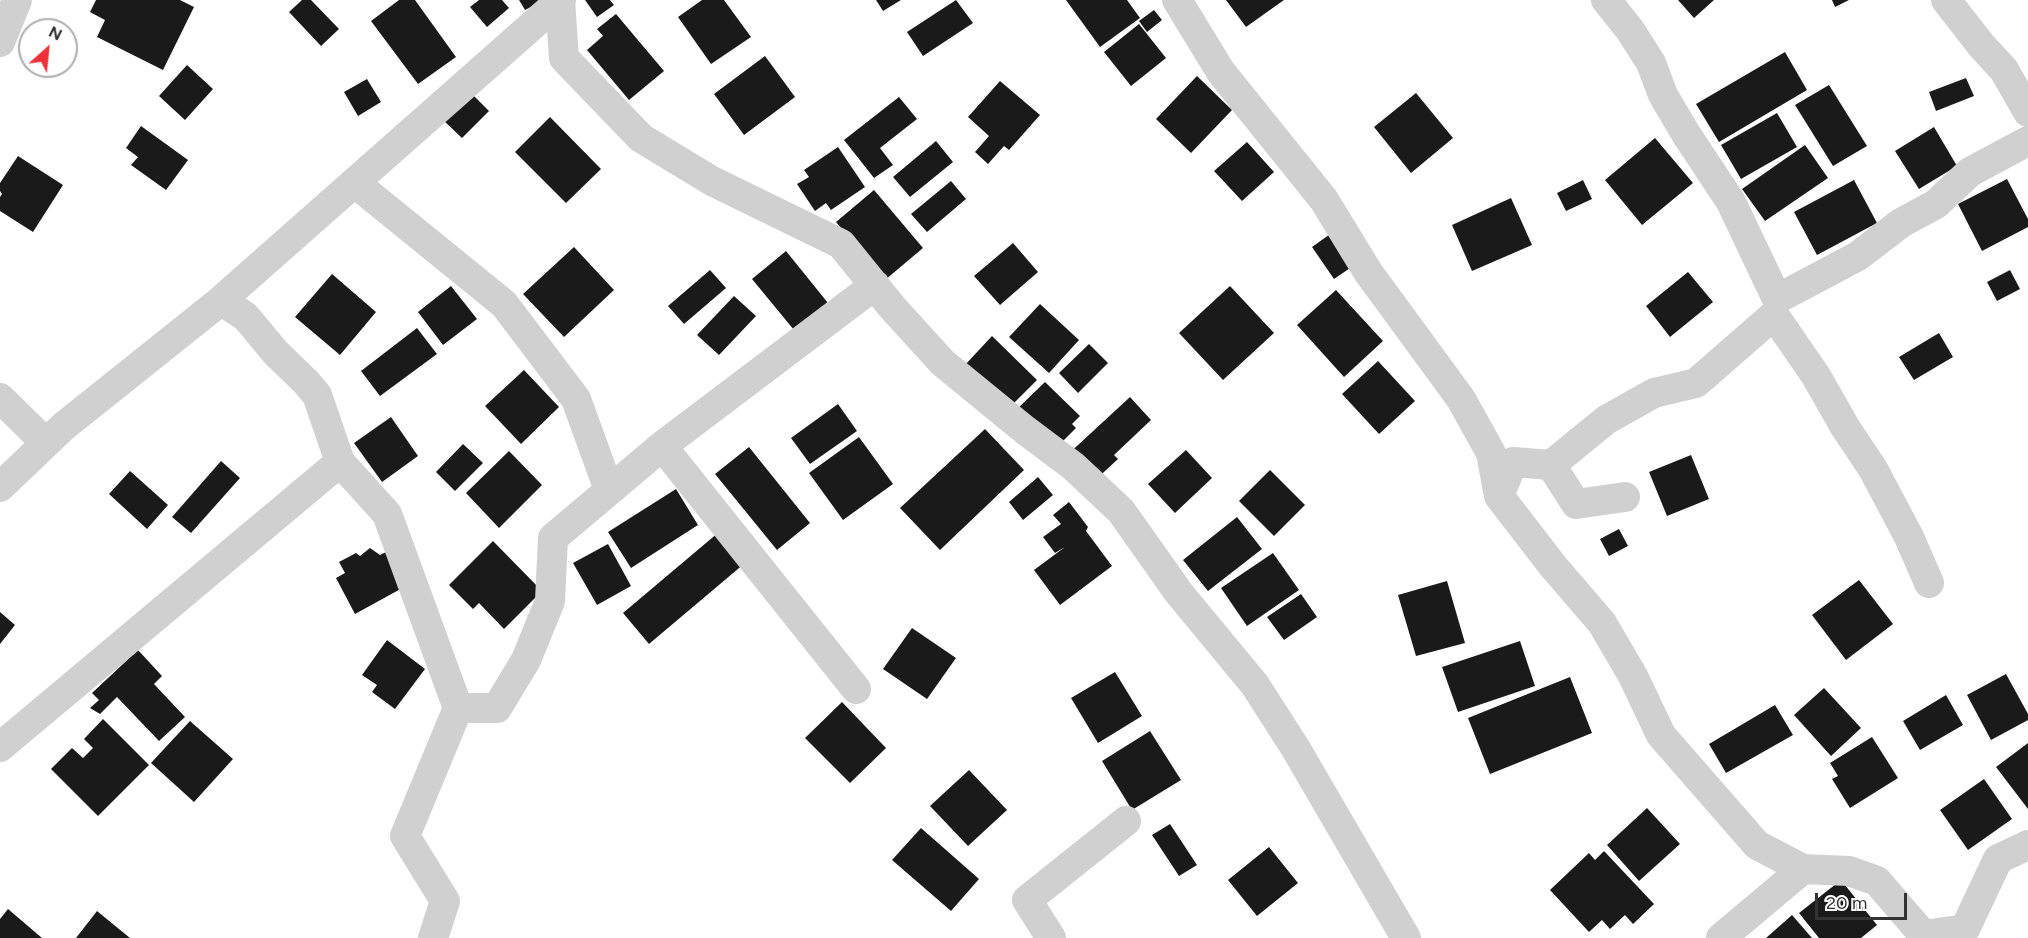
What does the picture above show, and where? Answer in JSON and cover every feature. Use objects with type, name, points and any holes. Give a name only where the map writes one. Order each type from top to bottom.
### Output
[{"type":"street","points":[[0,42],[17,0]]},
{"type":"street","points":[[0,487],[64,426],[218,303],[560,0]]},
{"type":"street","points":[[560,0],[564,58],[641,138],[712,181],[841,244],[943,363],[1024,430],[1072,466],[1121,511],[1179,593],[1255,686],[1301,758],[1406,938]]},
{"type":"street","points":[[1177,0],[1221,72],[1324,200],[1368,272],[1461,399],[1491,453],[1499,496],[1553,566],[1602,623],[1633,676],[1661,735],[1757,845],[1803,869],[1849,871],[1877,881],[1925,936],[1965,929],[1998,859],[2028,846]]},
{"type":"street","points":[[1606,0],[1630,30],[1651,63],[1669,105],[1731,201],[1776,307],[1845,427],[1873,469],[1909,537],[1929,583]]},
{"type":"street","points":[[1946,0],[2004,70],[2028,112]]},
{"type":"street","points":[[1499,496],[1513,462],[1551,465],[1606,420],[1654,393],[1696,383],[1776,307],[1858,256],[1901,223],[1936,204],[1970,172],[2028,141]]},
{"type":"street","points":[[355,183],[504,304],[576,399],[609,490]]},
{"type":"street","points":[[458,708],[497,708],[526,660],[550,601],[553,538],[662,446],[875,285]]},
{"type":"street","points":[[218,303],[227,304],[246,317],[276,353],[317,395],[340,462],[387,514],[458,708],[405,836],[445,901],[432,938]]},
{"type":"street","points":[[0,398],[46,443]]},
{"type":"street","points":[[662,446],[856,689]]},
{"type":"street","points":[[0,747],[340,462]]},
{"type":"street","points":[[1551,465],[1576,504],[1625,497]]},
{"type":"street","points":[[1051,938],[1027,900],[1126,821]]},
{"type":"street","points":[[1721,938],[1803,869]]},
{"type":"building","points":[[96,0],[180,0],[194,7],[163,70],[97,37],[105,20],[90,12]]},
{"type":"building","points":[[302,0],[311,0],[339,29],[321,46],[289,12]]},
{"type":"building","points":[[399,0],[415,0],[456,57],[418,84],[371,21]]},
{"type":"building","points":[[479,0],[502,0],[509,8],[487,27],[470,7]]},
{"type":"building","points":[[519,0],[544,0],[525,10]]},
{"type":"building","points":[[585,0],[610,0],[614,5],[597,17]]},
{"type":"building","points":[[702,0],[724,0],[751,37],[711,64],[678,17]]},
{"type":"building","points":[[876,0],[901,0],[883,11]]},
{"type":"building","points":[[956,0],[973,23],[923,56],[907,32]]},
{"type":"building","points":[[1066,0],[1127,0],[1140,18],[1100,47]]},
{"type":"building","points":[[1226,0],[1284,0],[1246,27]]},
{"type":"building","points":[[1678,0],[1714,0],[1694,18]]},
{"type":"building","points":[[1832,0],[1849,0],[1835,7]]},
{"type":"building","points":[[1154,10],[1162,20],[1147,32],[1139,21]]},
{"type":"building","points":[[616,14],[664,71],[629,100],[587,50],[603,36],[597,29]]},
{"type":"building","points":[[1139,24],[1166,58],[1131,86],[1104,52]]},
{"type":"building","points":[[1785,52],[1807,90],[1719,142],[1696,104]]},
{"type":"building","points":[[765,56],[795,97],[744,135],[714,94]]},
{"type":"building","points":[[187,65],[213,89],[185,120],[159,96]]},
{"type":"building","points":[[1197,76],[1232,110],[1191,153],[1156,119]]},
{"type":"building","points":[[1966,78],[1974,96],[1936,111],[1929,92]]},
{"type":"building","points":[[367,79],[381,102],[358,116],[344,92]]},
{"type":"building","points":[[1000,81],[1040,115],[1009,150],[1004,146],[988,164],[975,152],[989,136],[968,117]]},
{"type":"building","points":[[1829,85],[1867,146],[1833,166],[1795,105]]},
{"type":"building","points":[[470,92],[489,111],[462,138],[443,120]]},
{"type":"building","points":[[1416,93],[1453,138],[1411,173],[1374,127]]},
{"type":"building","points":[[899,97],[917,119],[880,148],[893,165],[874,178],[844,140]]},
{"type":"building","points":[[1777,113],[1797,147],[1741,179],[1721,145]]},
{"type":"building","points":[[550,117],[601,169],[566,203],[515,152]]},
{"type":"building","points":[[141,126],[188,160],[166,190],[131,165],[138,157],[126,148]]},
{"type":"building","points":[[1934,127],[1957,166],[1919,189],[1895,151]]},
{"type":"building","points":[[1655,138],[1693,183],[1642,225],[1605,180]]},
{"type":"building","points":[[936,141],[953,162],[910,197],[893,177]]},
{"type":"building","points":[[1247,142],[1274,172],[1242,201],[1214,171]]},
{"type":"building","points":[[1805,145],[1828,178],[1765,221],[1742,189]]},
{"type":"building","points":[[838,147],[865,187],[831,210],[826,203],[815,211],[797,184],[809,177],[804,170]]},
{"type":"building","points":[[18,156],[63,185],[33,232],[0,211],[2,194],[0,183]]},
{"type":"building","points":[[2007,179],[2028,219],[2028,227],[1982,251],[1958,204]]},
{"type":"building","points":[[1583,180],[1592,199],[1566,211],[1557,193]]},
{"type":"building","points":[[1854,180],[1877,223],[1817,255],[1794,212]]},
{"type":"building","points":[[951,181],[966,199],[927,232],[911,214]]},
{"type":"building","points":[[874,190],[923,248],[885,280],[836,222]]},
{"type":"building","points":[[1511,198],[1532,245],[1472,271],[1452,225]]},
{"type":"building","points":[[1333,232],[1356,264],[1334,279],[1312,247]]},
{"type":"building","points":[[1013,243],[1038,272],[1000,305],[974,276]]},
{"type":"building","points":[[574,247],[614,290],[564,337],[523,294]]},
{"type":"building","points":[[786,251],[828,303],[794,330],[752,279]]},
{"type":"building","points":[[710,270],[726,288],[684,324],[668,306]]},
{"type":"building","points":[[2010,270],[2020,289],[1997,301],[1987,282]]},
{"type":"building","points":[[1688,272],[1713,302],[1670,337],[1646,306]]},
{"type":"building","points":[[332,274],[376,312],[340,355],[295,317]]},
{"type":"building","points":[[451,286],[477,319],[443,345],[418,312]]},
{"type":"building","points":[[1230,286],[1274,333],[1223,380],[1179,333]]},
{"type":"building","points":[[1336,290],[1383,341],[1344,377],[1297,325]]},
{"type":"building","points":[[734,296],[756,316],[719,355],[697,335]]},
{"type":"building","points":[[1040,304],[1079,340],[1049,373],[1009,337]]},
{"type":"building","points":[[417,328],[437,354],[380,396],[361,371]]},
{"type":"building","points":[[1939,333],[1953,357],[1914,380],[1899,357]]},
{"type":"building","points":[[992,336],[1037,380],[1008,409],[964,366]]},
{"type":"building","points":[[1089,344],[1108,363],[1078,393],[1059,373]]},
{"type":"building","points":[[1378,361],[1415,401],[1379,434],[1342,394]]},
{"type":"building","points":[[524,370],[559,407],[521,444],[485,406]]},
{"type":"building","points":[[1045,382],[1080,416],[1072,424],[1076,428],[1055,449],[1016,410]]},
{"type":"building","points":[[1130,397],[1151,420],[1114,455],[1118,459],[1091,484],[1065,457]]},
{"type":"building","points":[[838,404],[857,431],[810,464],[791,438]]},
{"type":"building","points":[[391,417],[418,456],[382,482],[354,443]]},
{"type":"building","points":[[985,429],[1024,470],[940,550],[900,508]]},
{"type":"building","points":[[859,437],[893,484],[843,520],[809,473]]},
{"type":"building","points":[[463,444],[483,463],[455,491],[436,472]]},
{"type":"building","points":[[749,447],[810,523],[777,550],[715,474]]},
{"type":"building","points":[[1186,450],[1212,478],[1175,513],[1148,484]]},
{"type":"building","points":[[509,451],[542,485],[499,528],[466,493]]},
{"type":"building","points":[[1691,455],[1709,499],[1667,516],[1649,472]]},
{"type":"building","points":[[221,461],[240,478],[191,533],[172,517]]},
{"type":"building","points":[[1270,470],[1305,505],[1274,536],[1239,501]]},
{"type":"building","points":[[130,471],[168,505],[147,529],[109,494]]},
{"type":"building","points":[[1038,477],[1053,495],[1023,520],[1009,502]]},
{"type":"building","points":[[676,489],[698,525],[631,568],[608,532]]},
{"type":"building","points":[[1069,502],[1088,527],[1086,531],[1112,566],[1060,605],[1034,570],[1065,547],[1055,553],[1043,537],[1061,524],[1053,515]]},
{"type":"building","points":[[1237,517],[1262,549],[1208,591],[1183,560]]},
{"type":"building","points":[[1619,529],[1628,546],[1609,556],[1600,539]]},
{"type":"building","points":[[719,532],[745,563],[649,644],[623,613]]},
{"type":"building","points":[[493,541],[542,591],[504,629],[479,603],[473,609],[449,585]]},
{"type":"building","points":[[608,544],[631,586],[597,605],[573,563]]},
{"type":"building","points":[[370,548],[380,555],[386,552],[406,586],[355,614],[336,578],[345,573],[339,562],[356,553],[360,556]]},
{"type":"building","points":[[1273,553],[1299,590],[1247,626],[1221,588]]},
{"type":"building","points":[[1859,580],[1893,624],[1846,660],[1812,615]]},
{"type":"building","points":[[1447,581],[1465,643],[1416,656],[1398,595]]},
{"type":"building","points":[[1301,594],[1317,617],[1284,640],[1267,617]]},
{"type":"building","points":[[0,612],[15,625],[0,644]]},
{"type":"building","points":[[912,628],[956,658],[927,699],[883,669]]},
{"type":"building","points":[[387,640],[425,669],[395,709],[372,692],[377,685],[362,675]]},
{"type":"building","points":[[1520,641],[1535,686],[1458,712],[1442,667]]},
{"type":"building","points":[[138,650],[162,676],[154,684],[185,717],[159,741],[117,697],[100,714],[90,708],[99,700],[92,693]]},
{"type":"building","points":[[1115,672],[1142,716],[1098,743],[1071,698]]},
{"type":"building","points":[[2006,674],[2028,714],[2028,720],[1991,740],[1967,695]]},
{"type":"building","points":[[1570,677],[1592,733],[1490,774],[1468,718]]},
{"type":"building","points":[[1824,688],[1861,728],[1831,756],[1794,715]]},
{"type":"building","points":[[1946,695],[1963,725],[1920,750],[1903,721]]},
{"type":"building","points":[[842,702],[886,748],[850,783],[805,738]]},
{"type":"building","points":[[1775,705],[1793,735],[1726,773],[1709,744]]},
{"type":"building","points":[[103,719],[149,765],[98,816],[51,769],[72,748],[83,758],[93,748],[84,739]]},
{"type":"building","points":[[190,721],[233,759],[194,802],[151,763]]},
{"type":"building","points":[[1150,731],[1181,780],[1132,810],[1102,761]]},
{"type":"building","points":[[1872,737],[1898,778],[1850,808],[1832,779],[1838,776],[1830,763]]},
{"type":"building","points":[[2028,743],[2028,809],[1996,767]]},
{"type":"building","points":[[969,770],[1007,810],[968,846],[930,806]]},
{"type":"building","points":[[1984,779],[2012,819],[1968,850],[1940,810]]},
{"type":"building","points":[[1647,808],[1680,844],[1639,881],[1607,845]]},
{"type":"building","points":[[1170,824],[1197,865],[1179,876],[1152,835]]},
{"type":"building","points":[[921,828],[979,879],[951,911],[892,860]]},
{"type":"building","points":[[1269,847],[1298,883],[1257,916],[1228,880]]},
{"type":"building","points":[[1604,851],[1654,904],[1633,924],[1625,915],[1610,929],[1602,920],[1589,932],[1550,890],[1589,853],[1595,860]]},
{"type":"building","points":[[1841,880],[1877,925],[1861,938],[1819,938],[1799,913]]},
{"type":"building","points":[[8,909],[42,938],[0,938],[0,919]]},
{"type":"building","points":[[97,911],[130,938],[76,938]]},
{"type":"building","points":[[1792,915],[1812,938],[1766,938]]}]
